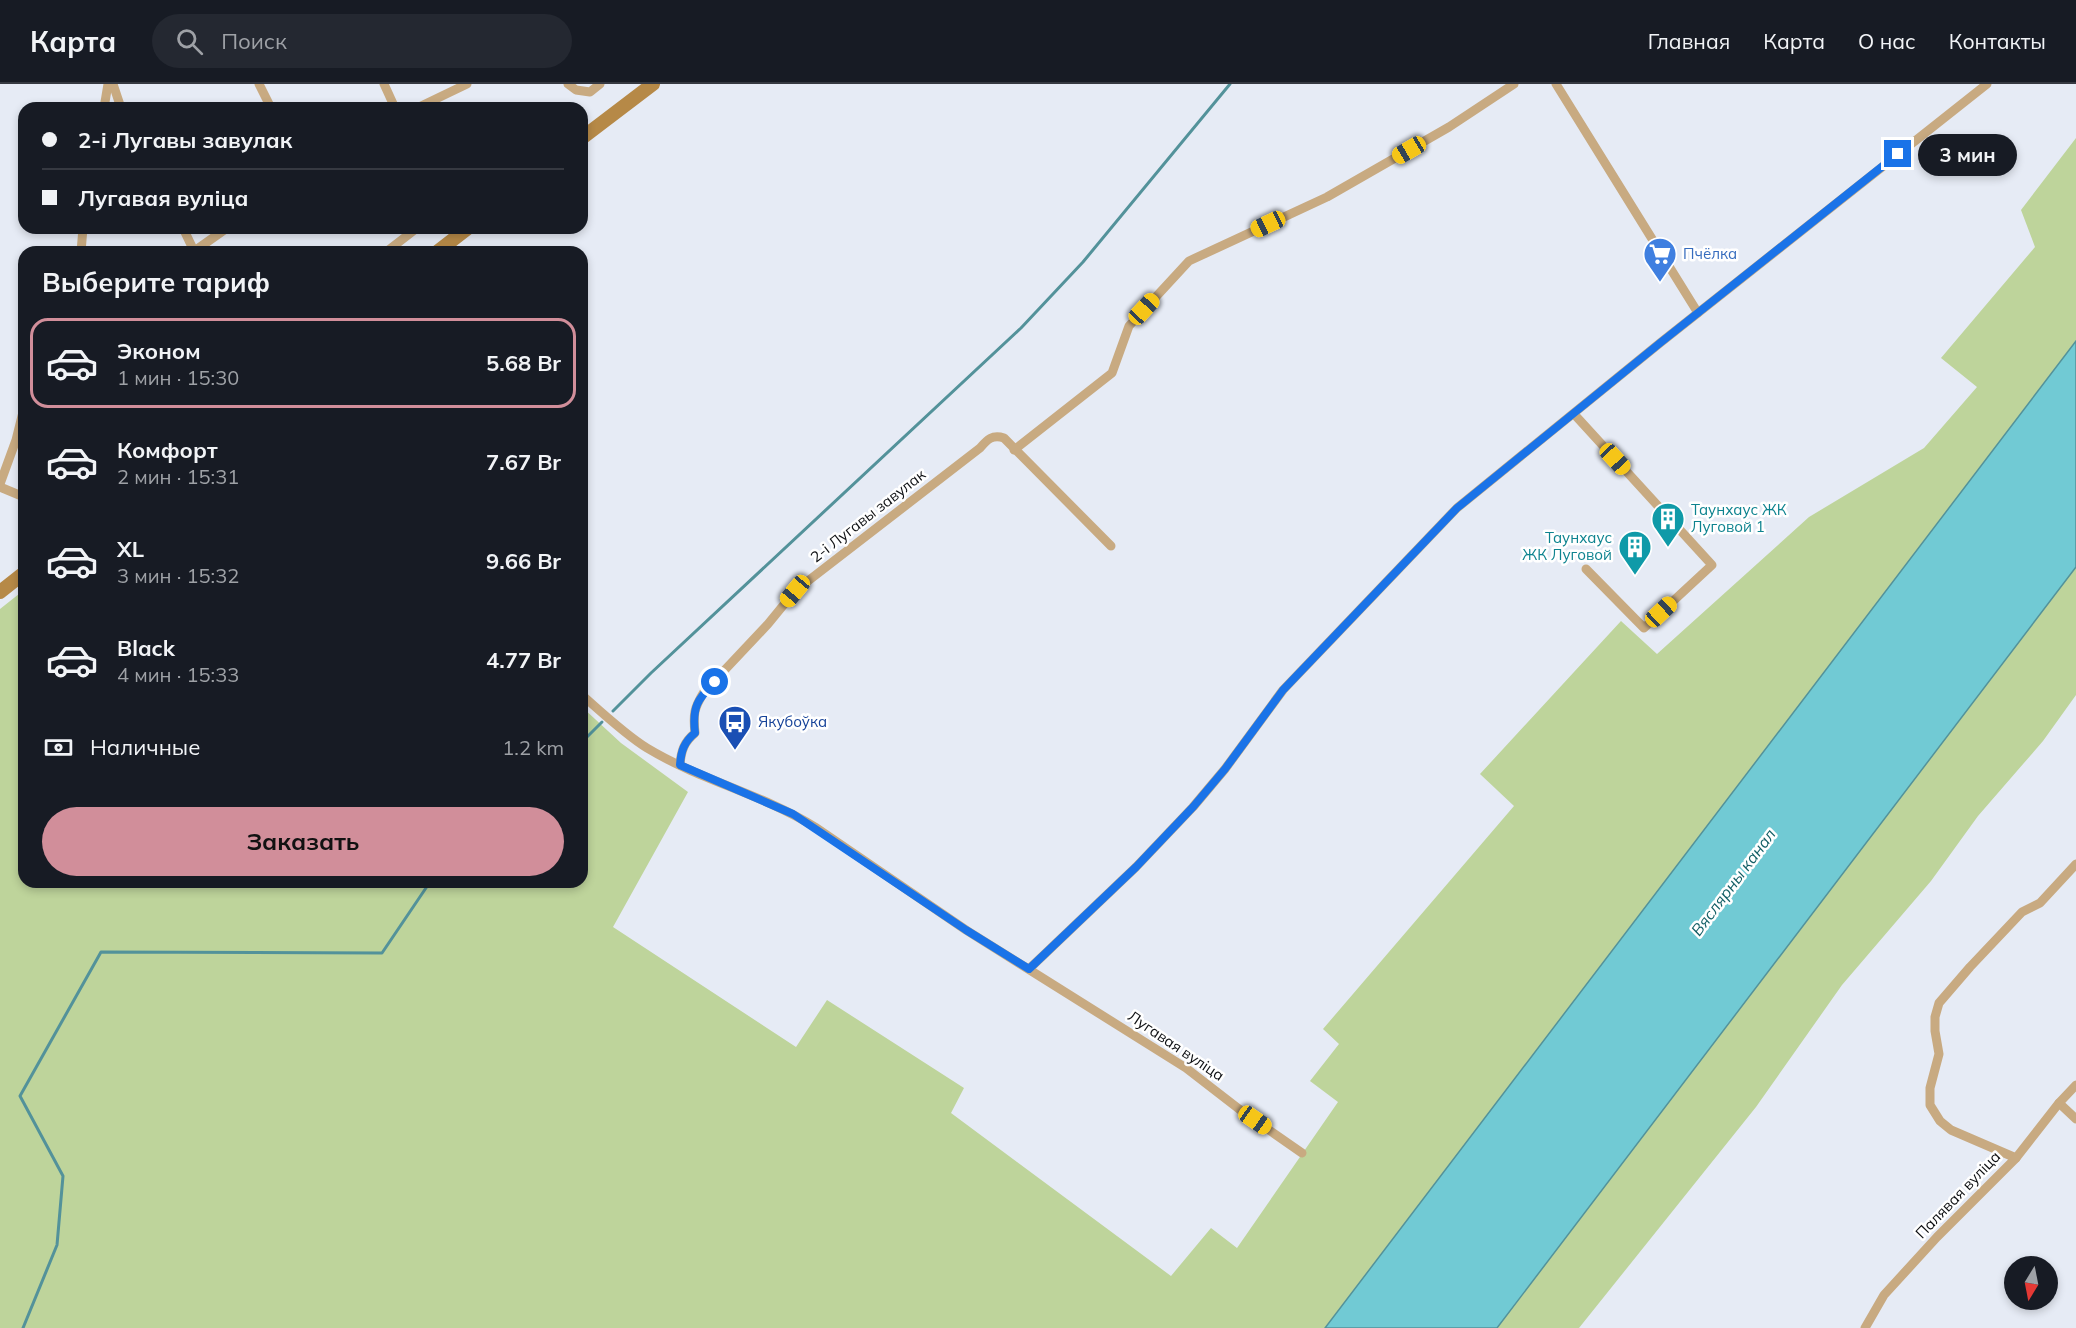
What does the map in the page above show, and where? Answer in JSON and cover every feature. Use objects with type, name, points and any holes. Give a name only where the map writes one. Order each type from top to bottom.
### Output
[{"type":"street","points":[[106,102],[111,84]]},
{"type":"street","points":[[111,84],[118,102]]},
{"type":"street","points":[[259,84],[267,102]]},
{"type":"street","points":[[384,84],[392,102]]},
{"type":"street","points":[[430,102],[467,84]]},
{"type":"street","points":[[568,84],[576,90],[590,92],[600,84]]},
{"type":"street","points":[[588,133],[653,84]]},
{"type":"street","points":[[1014,450],[1112,373],[1129,326],[1189,261],[1327,197],[1449,127],[1514,84]]},
{"type":"street","points":[[1556,84],[1698,313]]},
{"type":"street","points":[[1029,969],[1136,867],[1193,807],[1225,769],[1283,690],[1457,508],[1987,84]]},
{"type":"street","points":[[200,246],[218,234]]},
{"type":"street","points":[[394,246],[409,234]]},
{"type":"street","points":[[445,246],[460,234]]},
{"type":"street","points":[[1574,414],[1712,565],[1644,628],[1586,569]]},
{"type":"street","points":[[18,432],[0,485],[18,494]]},
{"type":"street","name":"2-і Лугавы завулак","points":[[680,765],[681,752],[687,740],[695,733],[693,716],[696,705],[704,692],[768,624],[795,591],[980,448],[989,438],[997,435],[1004,438],[1111,546]]},
{"type":"street","points":[[0,592],[18,578]]},
{"type":"street","name":"Лугавая вуліца","points":[[588,700],[646,747],[680,765],[793,814],[966,930],[1186,1068],[1302,1153]]},
{"type":"street","points":[[2016,1158],[1951,1130],[1940,1120],[1930,1105],[1930,1088],[1939,1054],[1935,1017],[1939,1003],[1970,967],[2022,912],[2040,903],[2076,864]]},
{"type":"street","name":"Палявая вуліца","points":[[1865,1328],[1884,1295],[1937,1237],[2016,1158],[2076,1085]]},
{"type":"street","points":[[2059,1103],[2076,1119]]},
{"type":"green space","points":[[2076,138],[2076,695],[2043,741],[1978,816],[1931,881],[1842,985],[1756,1107],[1579,1328],[0,1328],[0,609],[18,595],[18,888],[588,888],[588,713],[621,743],[688,792],[613,927],[796,1047],[827,1000],[964,1088],[951,1113],[1171,1276],[1211,1228],[1237,1248],[1338,1102],[1310,1081],[1339,1044],[1323,1029],[1514,806],[1480,774],[1621,621],[1657,654],[1809,517],[1924,448],[1977,387],[1941,358],[2035,247],[2021,210]]},
{"type":"water","name":"Вяслярны канал","points":[[2076,341],[2076,567],[1497,1328],[1325,1328]]},
{"type":"waterway","points":[[613,711],[1021,328],[1083,262],[1230,84]]},
{"type":"waterway","points":[[588,736],[602,722]]},
{"type":"waterway","points":[[23,1328],[57,1245],[63,1176],[20,1096],[101,952],[382,953],[426,888]]},
{"type":"place","name":"Пчёлка","points":[[1660,283]]},
{"type":"place","name":"Таунхаус ЖК Луговой 1","points":[[1668,548]]},
{"type":"place","name":"Таунхаус ЖК Луговой","points":[[1635,576]]},
{"type":"place","name":"Якубоўка","points":[[735,751]]},
{"type":"route","points":[[715,682],[704,692],[696,705],[693,716],[695,733],[687,740],[681,752],[680,765],[793,814],[966,930],[1029,969],[1136,867],[1193,807],[1225,769],[1283,690],[1457,508],[1898,154]]}]
